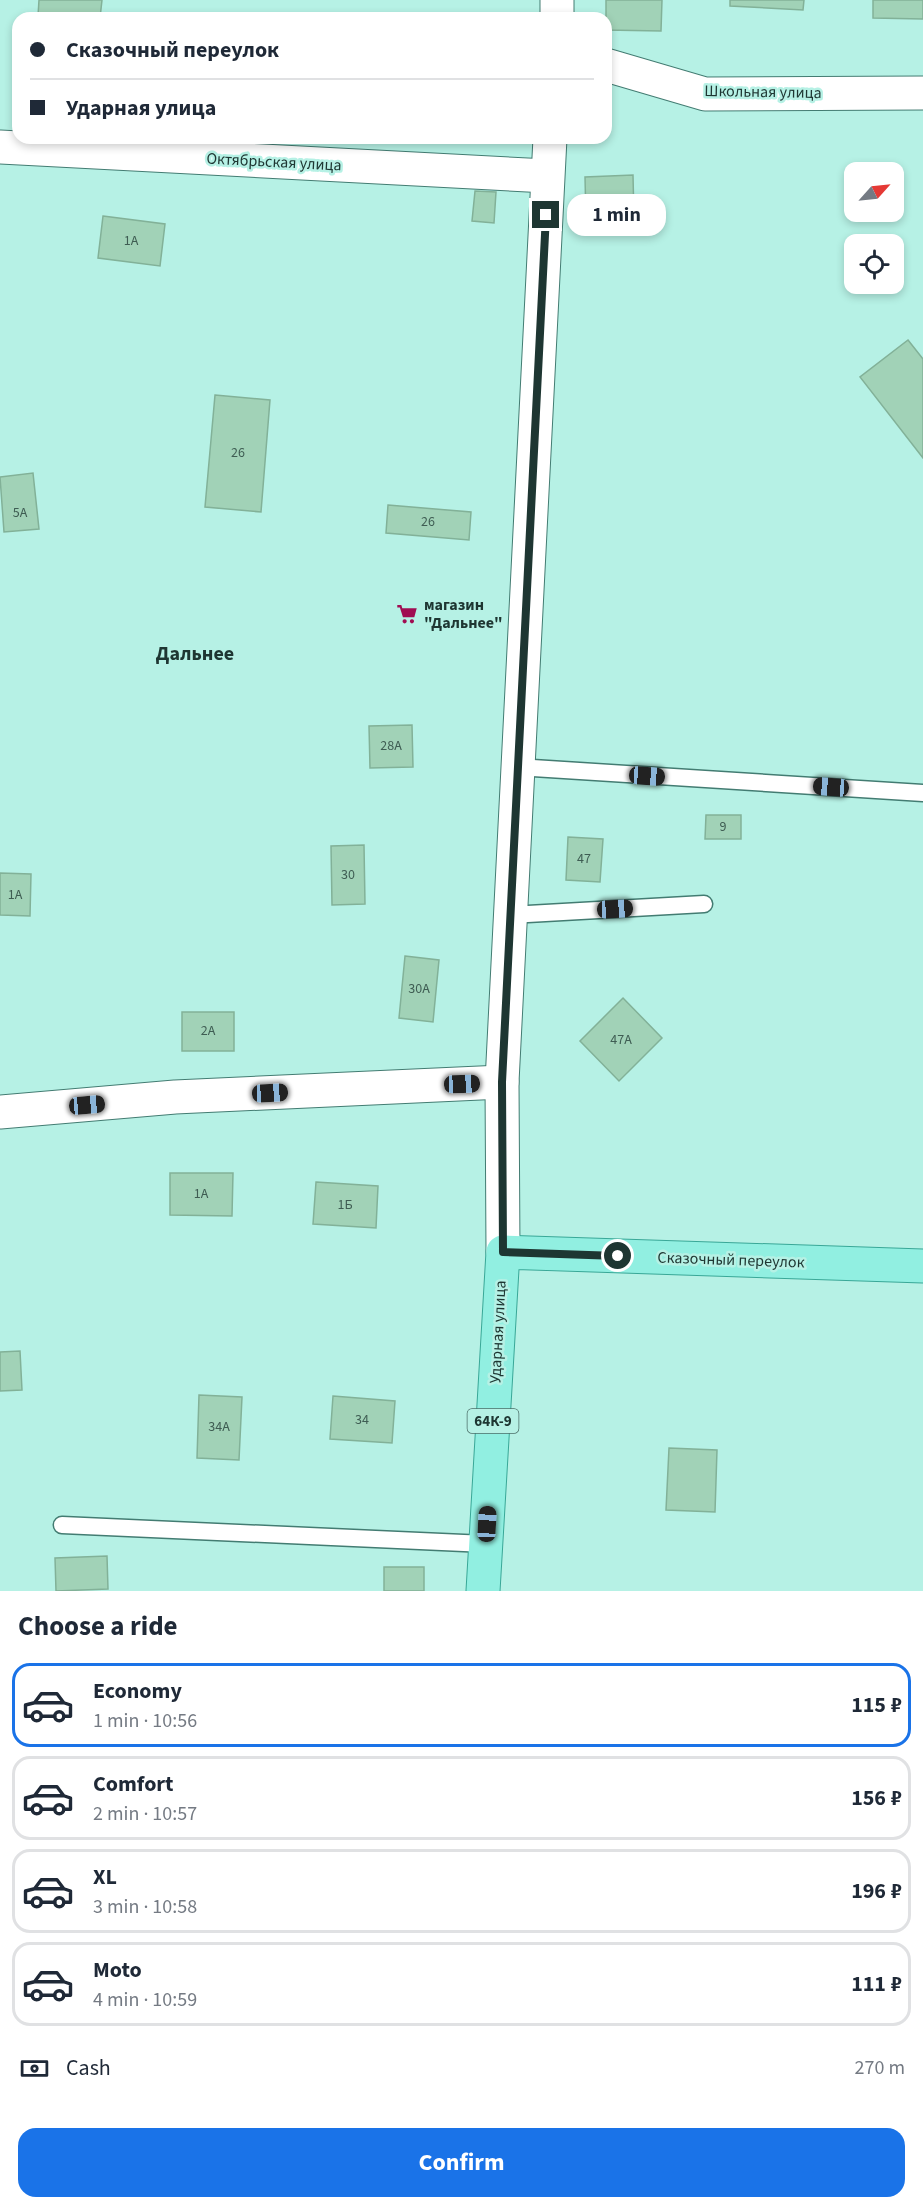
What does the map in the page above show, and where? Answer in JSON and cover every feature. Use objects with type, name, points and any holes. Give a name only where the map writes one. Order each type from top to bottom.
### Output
[{"type":"main road","name":"Сказочный переулок","points":[[503,1252],[923,1266]]},
{"type":"main road","name":"Ударная улица","points":[[483,1591],[503,1252]]},
{"type":"street","name":"Школьная улица","points":[[612,67],[705,93],[923,93]]},
{"type":"street","name":"Ударная улица","points":[[503,1252],[502,1082],[550,144]]},
{"type":"street","name":"Октябрьская улица","points":[[0,147],[547,176]]},
{"type":"street","points":[[0,1112],[175,1097],[502,1082]]},
{"type":"lane","points":[[517,767],[923,793]]},
{"type":"lane","points":[[510,915],[704,904]]},
{"type":"lane","points":[[62,1525],[486,1544]]},
{"type":"building","points":[[39,0],[102,0],[101,12],[38,12]]},
{"type":"building","points":[[606,0],[662,0],[661,31],[612,30],[612,12],[606,12]]},
{"type":"building","points":[[730,0],[804,0],[803,10],[730,6]]},
{"type":"building","points":[[873,0],[923,0],[923,19],[873,18]]},
{"type":"building","points":[[633,175],[634,219],[586,220],[585,177]]},
{"type":"building","points":[[475,191],[496,192],[494,223],[472,221]]},
{"type":"building","points":[[103,216],[165,224],[160,266],[98,258]]},
{"type":"building","points":[[908,340],[923,359],[923,458],[860,377]]},
{"type":"building","points":[[215,395],[270,400],[261,512],[205,507]]},
{"type":"building","points":[[33,473],[39,529],[4,532],[0,477]]},
{"type":"building","points":[[388,505],[471,512],[469,540],[386,533]]},
{"type":"building","points":[[412,725],[413,767],[370,768],[369,726]]},
{"type":"building","points":[[706,815],[741,815],[741,839],[705,839]]},
{"type":"building","points":[[568,837],[603,839],[600,882],[566,880]]},
{"type":"building","points":[[364,845],[365,904],[332,905],[331,846]]},
{"type":"building","points":[[0,873],[31,874],[30,916],[0,915]]},
{"type":"building","points":[[405,956],[439,960],[433,1022],[399,1018]]},
{"type":"building","points":[[623,998],[662,1038],[619,1081],[580,1041]]},
{"type":"building","points":[[182,1012],[234,1012],[234,1051],[182,1051]]},
{"type":"building","points":[[170,1173],[233,1173],[232,1216],[170,1215]]},
{"type":"building","points":[[316,1182],[378,1186],[376,1228],[313,1224]]},
{"type":"building","points":[[20,1351],[22,1390],[0,1391],[0,1352]]},
{"type":"building","points":[[199,1395],[242,1397],[239,1460],[197,1458]]},
{"type":"building","points":[[333,1396],[395,1401],[392,1443],[330,1439]]},
{"type":"building","points":[[669,1448],[717,1450],[715,1512],[666,1510]]},
{"type":"building","points":[[107,1556],[108,1589],[56,1591],[55,1558]]},
{"type":"building","points":[[384,1567],[424,1567],[424,1591],[384,1591]]},
{"type":"place","name":"магазин \"Дальнее\"","points":[[407,614]]},
{"type":"district","name":"Дальнее","points":[[195,654]]},
{"type":"route","points":[[546,215],[502,1082],[503,1252],[618,1256]]}]
